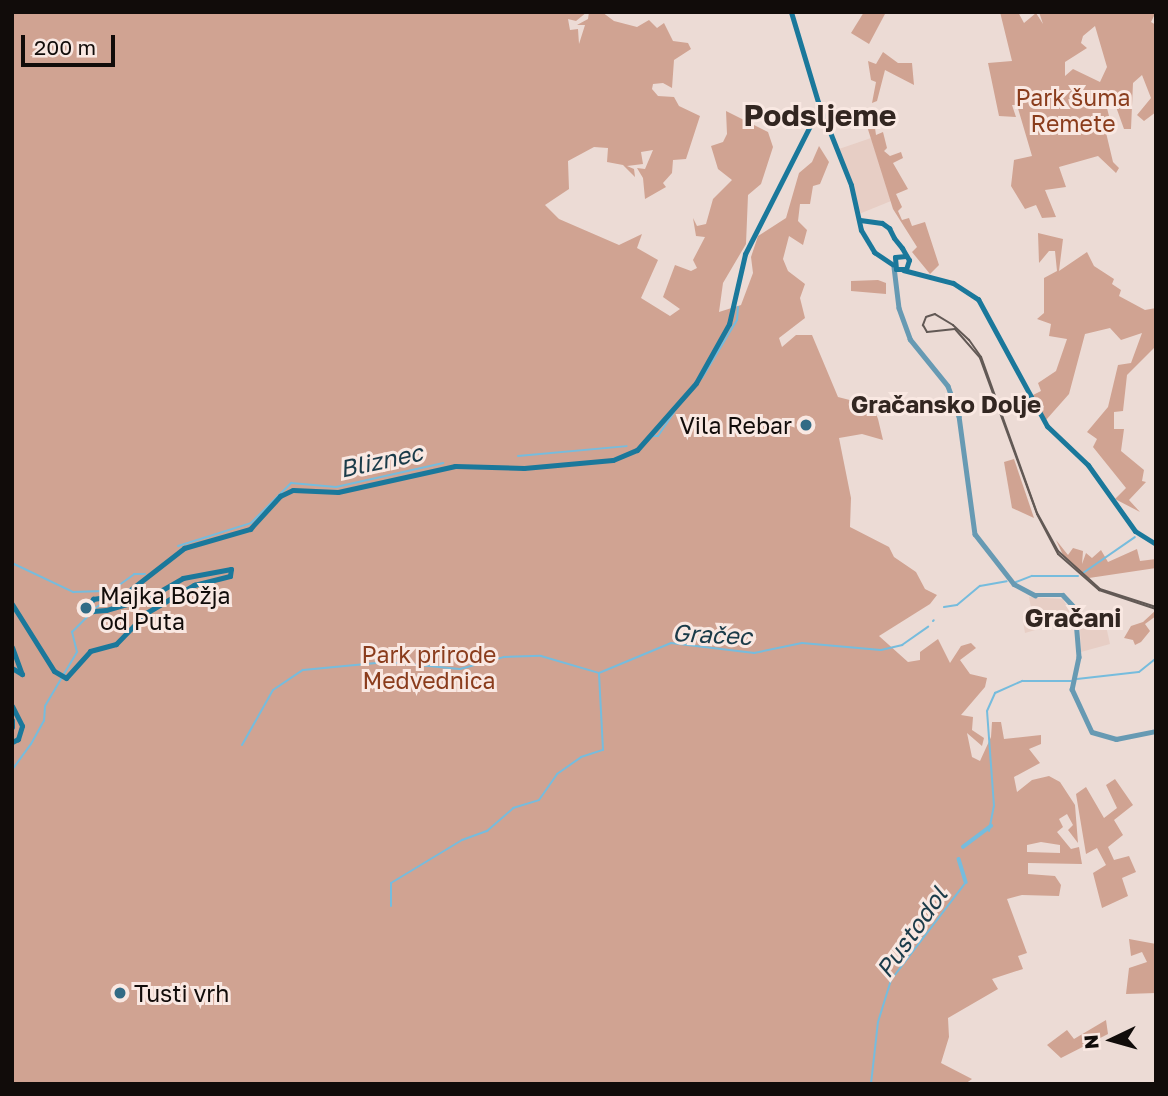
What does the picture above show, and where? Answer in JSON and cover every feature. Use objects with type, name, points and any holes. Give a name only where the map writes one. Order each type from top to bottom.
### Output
[{"type":"main road","points":[[791,12],[824,118],[851,185],[861,230],[874,252],[898,268],[953,283],[978,299],[1047,426],[1088,465],[1135,531],[1156,544]]},
{"type":"main road","points":[[12,604],[62,678],[79,668],[93,649],[116,644],[146,613],[194,585],[230,576],[232,570],[187,577],[148,598],[92,611],[90,601],[109,598],[142,583],[184,548],[250,529],[280,496],[293,490],[338,492],[455,466],[524,468],[613,460],[637,450],[696,383],[729,324],[745,254],[820,106]]},
{"type":"main road","points":[[808,127],[824,118]]},
{"type":"main road","points":[[858,218],[866,224],[885,224],[915,274]]},
{"type":"main road","points":[[861,230],[866,224]]},
{"type":"main road","points":[[898,268],[897,255],[906,256]]},
{"type":"main road","points":[[898,268],[909,264]]},
{"type":"main road","points":[[12,647],[22,674],[12,668]]},
{"type":"main road","points":[[12,706],[22,726],[18,739],[12,742]]},
{"type":"main road","points":[[12,720],[12,727]]},
{"type":"street","points":[[898,268],[895,279],[911,343],[946,383],[960,416],[972,529],[1008,578],[1032,594],[1063,595],[1075,608],[1079,657],[1072,692],[1088,727],[1102,738],[1156,731]]},
{"type":"shaded area","points":[[871,138],[891,201],[859,214],[839,149]]},
{"type":"shaded area","points":[[1029,597],[1063,599],[1073,619],[1025,633],[1022,616],[1032,613]]},
{"type":"shaded area","points":[[1106,626],[1110,644],[1081,652],[1080,629]]},
{"type":"green space","name":"Park prirode Medvednica","points":[[12,12],[587,12],[576,21],[568,19],[570,30],[578,29],[579,44],[585,25],[577,25],[588,19],[589,12],[602,12],[614,21],[637,27],[649,20],[657,28],[664,23],[673,41],[688,43],[691,49],[674,60],[672,88],[663,83],[653,84],[652,89],[658,96],[674,97],[679,106],[700,116],[686,159],[673,160],[672,173],[663,183],[666,187],[645,199],[643,178],[637,168],[645,169],[653,150],[641,152],[643,164],[627,166],[634,169],[635,177],[623,165],[607,162],[608,148],[594,147],[568,161],[569,189],[545,205],[559,219],[619,245],[642,234],[637,248],[658,260],[641,298],[670,316],[680,309],[663,297],[675,265],[691,271],[697,268],[693,260],[705,237],[696,236],[693,218],[697,226],[706,224],[713,199],[732,180],[718,169],[711,146],[723,142],[727,134],[726,111],[768,132],[773,147],[761,184],[748,195],[746,244],[723,283],[719,312],[741,305],[753,273],[751,257],[758,236],[786,218],[799,173],[812,162],[819,146],[829,162],[820,184],[813,186],[810,204],[800,204],[798,221],[807,230],[803,245],[789,236],[783,259],[788,271],[805,284],[800,298],[805,318],[779,338],[782,347],[796,335],[812,335],[838,397],[873,406],[878,419],[883,440],[862,434],[839,438],[851,498],[850,527],[889,547],[894,557],[916,572],[925,589],[937,595],[930,604],[879,636],[908,662],[920,660],[920,652],[938,639],[950,663],[961,646],[971,643],[976,648],[960,660],[970,674],[987,678],[985,687],[961,715],[973,717],[972,730],[984,738],[982,746],[967,733],[972,757],[980,761],[991,737],[992,722],[1001,722],[1004,739],[1041,735],[1041,744],[1029,749],[1040,763],[1014,777],[1017,792],[1032,780],[1049,776],[1060,782],[1075,805],[1078,843],[1068,830],[1073,825],[1067,814],[1059,819],[1063,827],[1057,832],[1071,849],[1079,847],[1082,864],[1028,863],[1028,874],[1055,876],[1061,885],[1059,896],[1022,895],[1007,899],[1027,953],[1018,956],[1023,969],[992,979],[998,989],[948,1018],[949,1037],[941,1063],[972,1079],[965,1084],[12,1084]],"holes":[[[1041,842],[1060,845],[1060,853],[1027,852],[1027,845]]]},
{"type":"green space","points":[[864,12],[886,12],[869,44],[851,33]]},
{"type":"green space","name":"Park šuma Remete","points":[[1000,12],[1018,12],[1024,23],[1036,13],[1043,24],[1039,12],[1156,12],[1151,22],[1156,25],[1156,112],[1144,121],[1137,115],[1151,98],[1142,75],[1133,83],[1131,129],[1124,129],[1115,104],[1107,108],[1109,116],[1103,120],[1113,162],[1119,168],[1116,173],[1098,156],[1059,167],[1066,187],[1045,190],[1056,217],[1042,218],[1036,205],[1025,209],[1011,186],[1014,160],[1032,156],[1017,105],[1012,105],[1016,117],[999,116],[988,63],[1012,61]],"holes":[[[1095,26],[1107,67],[1100,82],[1073,69],[1065,76],[1065,62],[1087,48],[1081,43],[1083,36]]]},
{"type":"green space","points":[[883,52],[898,63],[912,63],[914,85],[885,70],[877,101],[872,103],[876,82],[871,80],[868,61],[876,64]]},
{"type":"green space","points":[[874,121],[876,135],[883,132],[887,148],[884,151],[890,156],[901,152],[903,158],[893,163],[908,189],[896,194],[902,207],[898,211],[902,220],[909,218],[912,226],[925,222],[939,265],[930,274],[912,252],[917,247],[893,209],[866,123]]},
{"type":"green space","points":[[1038,233],[1063,239],[1059,271],[1087,252],[1094,266],[1114,279],[1112,284],[1121,290],[1119,296],[1145,310],[1156,308],[1156,346],[1127,375],[1123,411],[1114,412],[1114,429],[1124,429],[1121,451],[1144,470],[1142,481],[1146,482],[1129,500],[1140,512],[1115,499],[1126,488],[1093,447],[1097,439],[1087,432],[1108,407],[1118,365],[1131,363],[1142,333],[1121,340],[1110,328],[1085,334],[1069,394],[1046,420],[1031,396],[1041,391],[1038,383],[1056,371],[1067,339],[1049,336],[1051,324],[1037,319],[1044,313],[1044,278],[1057,271],[1055,251],[1049,251],[1039,263]]},
{"type":"green space","points":[[878,280],[886,283],[886,294],[851,291],[851,281]]},
{"type":"green space","points":[[1014,459],[1034,518],[1012,508],[1004,462]]},
{"type":"green space","points":[[1056,540],[1068,555],[1073,548],[1083,551],[1082,564],[1086,553],[1092,558],[1101,550],[1108,562],[1137,549],[1140,561],[1156,559],[1156,568],[1089,578],[1064,557]]},
{"type":"green space","points":[[1156,610],[1156,616],[1145,624],[1150,631],[1141,642],[1135,645],[1133,640],[1124,638],[1131,626],[1143,622]]},
{"type":"green space","points":[[1115,779],[1133,805],[1114,820],[1123,835],[1108,847],[1114,860],[1129,856],[1136,872],[1122,878],[1128,896],[1102,908],[1093,873],[1106,865],[1097,848],[1086,854],[1076,794],[1086,787],[1104,818],[1117,808],[1106,785]]},
{"type":"green space","points":[[1129,939],[1156,944],[1156,993],[1126,994],[1129,968],[1147,962],[1142,952],[1131,956]]},
{"type":"green space","points":[[1106,1020],[1108,1034],[1061,1058],[1047,1045],[1067,1030],[1074,1039]]},
{"type":"waterway","name":"Bliznec","points":[[702,378],[737,320],[738,307]]},
{"type":"waterway","name":"Bliznec","points":[[651,436],[658,436],[674,412]]},
{"type":"waterway","name":"Bliznec","points":[[518,456],[627,446]]},
{"type":"waterway","name":"Bliznec","points":[[178,546],[251,523],[291,483],[336,487],[443,463]]},
{"type":"waterway","name":"Gračec","points":[[1083,573],[1135,537]]},
{"type":"waterway","name":"Bliznec","points":[[12,563],[73,592],[111,591],[134,574],[145,574]]},
{"type":"waterway","name":"Gračec","points":[[1016,582],[1032,576],[1078,576]]},
{"type":"waterway","name":"Gračec","points":[[944,607],[957,605],[980,586],[1007,581]]},
{"type":"waterway","points":[[95,608],[108,600]]},
{"type":"waterway","points":[[12,770],[44,721],[45,706],[77,652],[72,632],[92,612]]},
{"type":"waterway","name":"Gračec","points":[[242,745],[273,690],[303,670],[387,662],[460,669],[504,657],[541,656],[599,673],[671,643],[754,653],[802,643],[881,650],[902,645],[928,627]]},
{"type":"waterway","name":"Pustodol","points":[[1077,679],[1139,672],[1156,658]]},
{"type":"waterway","points":[[391,906],[391,883],[462,840],[487,831],[513,808],[539,800],[557,774],[581,757],[603,750],[599,673]]},
{"type":"waterway","name":"Pustodol","points":[[989,831],[994,806],[987,711],[995,693],[1022,681],[1071,681]]},
{"type":"waterway","points":[[963,847],[991,826]]},
{"type":"waterway","points":[[959,859],[966,882]]},
{"type":"waterway","name":"Pustodol","points":[[871,1084],[878,1022],[891,980],[966,882]]},
{"type":"tram line","points":[[1156,607],[1100,589],[1058,551],[1037,513],[981,357],[969,340],[953,325],[935,314],[926,317],[923,325],[927,332],[955,329],[980,358],[1037,514],[1058,554],[1099,590],[1156,609]]},
{"type":"place","name":"Vila Rebar","points":[[806,425]]},
{"type":"place","name":"Majka Božja od Puta","points":[[86,608]]},
{"type":"place","name":"Tusti vrh","points":[[120,993]]},
{"type":"district","name":"Podsljeme","points":[[820,115]]},
{"type":"district","name":"Gračansko Dolje","points":[[946,404]]},
{"type":"district","name":"Gračani","points":[[1073,618]]}]
